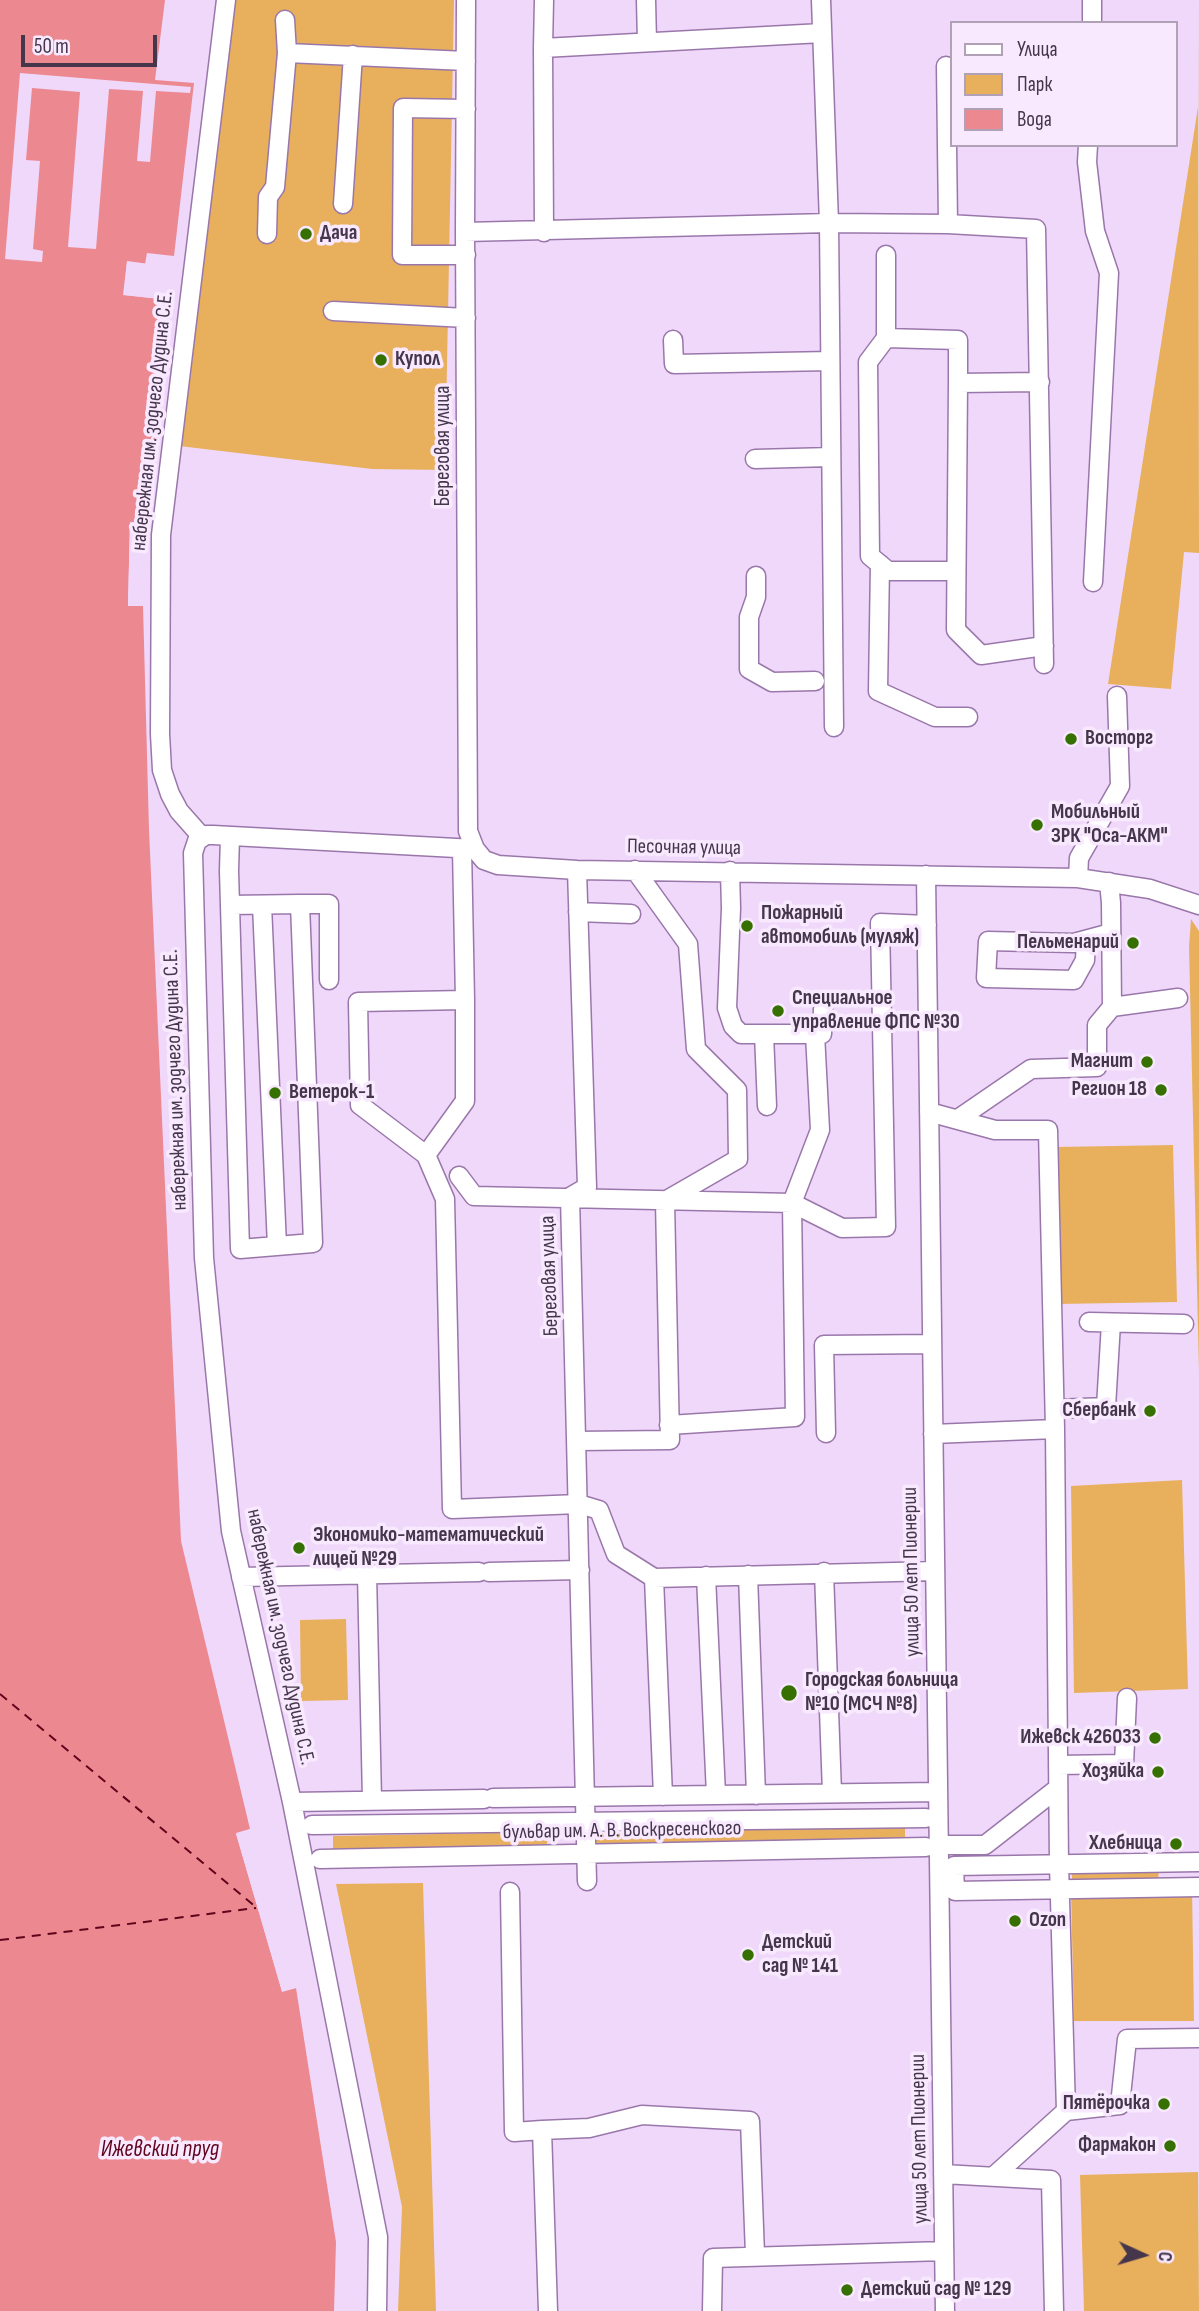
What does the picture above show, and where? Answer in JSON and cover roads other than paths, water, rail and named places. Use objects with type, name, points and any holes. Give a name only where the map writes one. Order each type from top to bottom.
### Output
[{"type":"street","name":"набережная им. зодчего Дудина С.Е.","points":[[226,0],[161,535],[162,770],[179,811],[199,839],[193,853],[193,866],[204,1258],[231,1531],[292,1802],[378,2237],[377,2311]]},
{"type":"street","name":"Береговая улица","points":[[426,1155],[465,1101],[468,849],[466,0]]},
{"type":"street","points":[[544,0],[544,232]]},
{"type":"street","points":[[646,0],[647,43]]},
{"type":"street","points":[[821,0],[829,223],[834,727]]},
{"type":"street","points":[[1092,0],[1092,21]]},
{"type":"street","points":[[267,234],[268,197],[275,187],[287,52],[285,20]]},
{"type":"street","points":[[543,48],[822,33]]},
{"type":"street","points":[[287,52],[466,61]]},
{"type":"street","points":[[343,204],[352,55]]},
{"type":"street","points":[[946,66],[948,224]]},
{"type":"street","points":[[466,109],[403,107],[402,254],[466,255]]},
{"type":"street","points":[[1087,147],[1095,230],[1109,273],[1093,582]]},
{"type":"street","points":[[465,232],[829,223],[948,224],[1036,229],[1044,664]]},
{"type":"street","points":[[886,255],[886,338],[868,363],[870,556],[888,571],[956,571]]},
{"type":"street","points":[[334,311],[466,318]]},
{"type":"street","points":[[886,338],[958,341],[956,630],[981,655],[1044,646]]},
{"type":"street","points":[[673,340],[674,364],[830,361]]},
{"type":"street","points":[[958,383],[1040,382]]},
{"type":"street","points":[[755,459],[831,457]]},
{"type":"street","points":[[880,564],[878,691],[935,717],[968,717]]},
{"type":"street","points":[[756,576],[756,597],[749,617],[749,669],[772,681],[815,681]]},
{"type":"street","points":[[1078,878],[1079,858],[1120,786],[1117,695]]},
{"type":"street","name":"Песочная улица","points":[[199,839],[213,835],[468,849],[484,860],[498,865],[577,870],[1078,878],[1199,900]]},
{"type":"street","points":[[230,836],[240,1248],[313,1243],[300,904]]},
{"type":"street","name":"Береговая улица","points":[[577,870],[587,1187],[570,1197],[587,1881]]},
{"type":"street","points":[[635,870],[688,944],[696,1049],[737,1090],[738,1159],[665,1201]]},
{"type":"street","points":[[730,871],[727,1008],[733,1026],[741,1034],[822,1034],[823,1009]]},
{"type":"street","name":"улица 50 лет Пионерии","points":[[926,875],[938,1792],[933,1846],[945,2311]]},
{"type":"street","points":[[957,1119],[1031,1069],[1097,1067],[1097,1025],[1112,1007],[1109,882]]},
{"type":"street","name":"Песочная улица","points":[[1176,896],[1199,915]]},
{"type":"street","points":[[230,905],[329,904],[330,979]]},
{"type":"street","points":[[262,905],[277,1246]]},
{"type":"street","points":[[578,912],[631,914]]},
{"type":"street","points":[[459,1176],[474,1196],[792,1203],[842,1228],[886,1227],[880,923],[926,925]]},
{"type":"street","points":[[1086,940],[1086,960],[1074,980],[986,978],[988,941],[1074,943],[1111,933]]},
{"type":"street","points":[[1112,1007],[1178,999]]},
{"type":"street","points":[[466,1000],[358,1002],[360,1104],[426,1155],[445,1199],[452,1509],[579,1504],[598,1510],[616,1554],[654,1578],[935,1571]]},
{"type":"street","points":[[764,1034],[767,1106]]},
{"type":"street","points":[[669,1425],[795,1417],[792,1203],[820,1130],[815,1034]]},
{"type":"street","points":[[929,1112],[995,1130],[1048,1130],[1055,1409],[1059,1864],[1066,2111]]},
{"type":"street","points":[[577,1441],[670,1440],[665,1201]]},
{"type":"street","points":[[1089,1322],[1184,1324]]},
{"type":"street","points":[[1055,1409],[1106,1407],[1111,1323]]},
{"type":"street","points":[[826,1433],[824,1345],[932,1344]]},
{"type":"street","points":[[933,1434],[1055,1429]]},
{"type":"street","points":[[241,1577],[484,1572],[580,1567]]},
{"type":"street","points":[[824,1573],[832,1793]]},
{"type":"street","points":[[367,1574],[372,1800]]},
{"type":"street","points":[[748,1575],[757,1795]]},
{"type":"street","points":[[706,1576],[716,1795]]},
{"type":"street","points":[[654,1578],[663,1796]]},
{"type":"street","points":[[1058,1765],[1124,1764],[1127,1698]]},
{"type":"street","name":"бульвар им. А. В. Воскресенского","points":[[320,1859],[985,1845],[1058,1788]]},
{"type":"street","points":[[292,1802],[938,1792]]},
{"type":"street","points":[[312,1825],[926,1818]]},
{"type":"street","points":[[1199,1862],[954,1866],[955,1891],[1199,1887]]},
{"type":"street","points":[[510,1892],[514,2132],[589,2128],[642,2115],[750,2121],[755,2255]]},
{"type":"street","points":[[994,2176],[1066,2111],[1120,2105],[1126,2039],[1199,2038]]},
{"type":"street","points":[[542,2130],[548,2311]]},
{"type":"street","points":[[943,2174],[1051,2180],[1054,2311]]},
{"type":"street","points":[[712,2311],[713,2258],[944,2251]]},
{"type":"water","name":"Ижевский пруд","points":[[0,0],[165,0],[155,80],[194,83],[174,256],[147,253],[145,264],[127,262],[124,295],[170,300],[146,522],[130,522],[128,605],[143,606],[149,830],[181,1541],[250,1829],[236,1834],[282,1991],[296,1988],[336,2242],[334,2311],[0,2311]]},
{"type":"place","name":"Дача","points":[[306,234]]},
{"type":"place","name":"Купол","points":[[381,360]]},
{"type":"place","name":"Восторг","points":[[1071,739]]},
{"type":"place","name":"Мобильный ЗРК \"Оса-АКМ\"","points":[[1037,825]]},
{"type":"place","name":"Пожарный автомобиль (муляж)","points":[[747,926]]},
{"type":"place","name":"Пельменарий","points":[[1133,943]]},
{"type":"place","name":"Специальное управление ФПС №30","points":[[778,1011]]},
{"type":"place","name":"Магнит","points":[[1147,1062]]},
{"type":"place","name":"Регион 18","points":[[1161,1090]]},
{"type":"place","name":"Ветерок-1","points":[[275,1093]]},
{"type":"place","name":"Сбербанк","points":[[1150,1411]]},
{"type":"place","name":"Экономико-математический лицей №29","points":[[299,1548]]},
{"type":"place","name":"Городская больница №10 (МСЧ №8)","points":[[789,1693]]},
{"type":"place","name":"Ижевск 426033","points":[[1155,1738]]},
{"type":"place","name":"Хозяйка","points":[[1158,1772]]},
{"type":"place","name":"Хлебница","points":[[1176,1844]]},
{"type":"place","name":"Ozon","points":[[1015,1921]]},
{"type":"place","name":"Детский сад № 141","points":[[748,1955]]},
{"type":"place","name":"Пятёрочка","points":[[1164,2104]]},
{"type":"place","name":"Фармакон","points":[[1170,2146]]},
{"type":"place","name":"Детский сад № 129","points":[[847,2290]]}]
